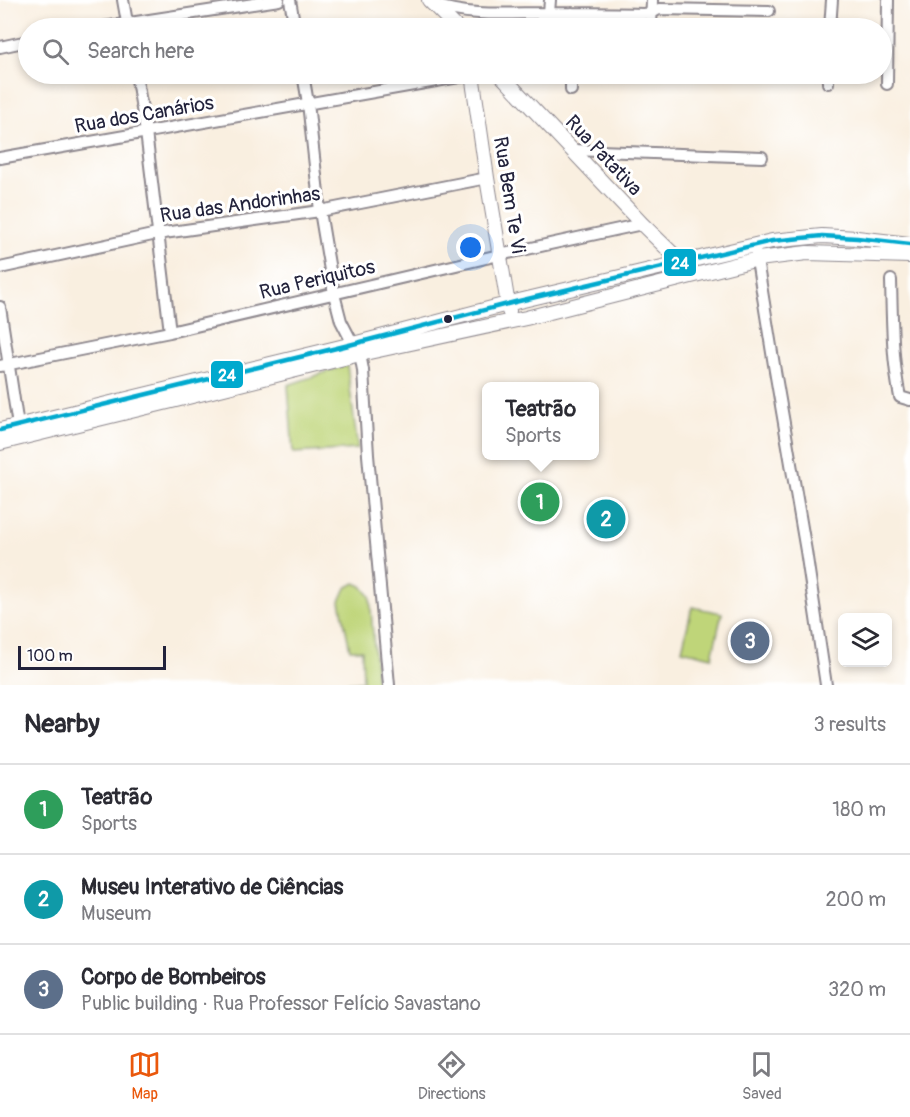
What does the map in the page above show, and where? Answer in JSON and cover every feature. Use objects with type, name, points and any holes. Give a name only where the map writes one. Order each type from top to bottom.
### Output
[{"type":"main road","points":[[431,2],[448,18]]},
{"type":"main road","name":"Rua Bem Te Vi","points":[[474,84],[499,255],[507,305],[512,321]]},
{"type":"main road","name":"Rua Patativa","points":[[509,84],[681,262]]},
{"type":"main road","points":[[0,443],[176,400],[507,305],[772,241],[822,237],[910,244]]},
{"type":"main road","points":[[0,430],[356,349],[512,321],[758,259],[807,253],[910,256]]},
{"type":"street","points":[[123,0],[126,18]]},
{"type":"street","points":[[174,18],[279,0]]},
{"type":"street","points":[[290,0],[293,18]]},
{"type":"street","points":[[549,0],[549,13]]},
{"type":"street","points":[[651,18],[652,0]]},
{"type":"street","points":[[831,18],[832,0]]},
{"type":"street","points":[[888,0],[888,18]]},
{"type":"street","points":[[431,2],[452,10],[483,13],[643,14],[659,9],[769,11]]},
{"type":"street","points":[[463,18],[483,13]]},
{"type":"street","points":[[572,13],[572,18]]},
{"type":"street","points":[[0,47],[18,43]]},
{"type":"street","points":[[138,84],[146,132],[170,332]]},
{"type":"street","points":[[305,84],[320,211],[334,294],[341,321],[356,349],[363,370],[368,455],[389,685]]},
{"type":"street","name":"Rua dos Canários","points":[[0,158],[416,84]]},
{"type":"street","points":[[571,84],[571,90]]},
{"type":"street","points":[[572,150],[762,157]]},
{"type":"street","name":"Rua das Andorinhas","points":[[0,268],[158,234],[320,211],[487,178]]},
{"type":"street","name":"Rua Periquitos","points":[[4,365],[170,332],[642,224]]},
{"type":"street","points":[[755,245],[826,685]]},
{"type":"street","points":[[891,280],[898,387],[900,397],[910,400]]},
{"type":"street","points":[[0,307],[4,365],[18,426]]},
{"type":"green space","points":[[347,365],[358,449],[293,453],[288,385]]},
{"type":"green space","points":[[355,583],[362,586],[370,596],[377,685],[345,685],[345,683],[363,681],[362,650],[350,650],[340,601],[346,588]]},
{"type":"green space","points":[[692,607],[722,613],[712,657],[682,650]]},
{"type":"transit line","name":"24","points":[[0,430],[519,301],[772,241],[822,236],[910,244]]},
{"type":"place","name":"Teatrão","points":[[540,502]]},
{"type":"place","name":"Museu Interativo de Ciências","points":[[606,519]]},
{"type":"place","name":"Corpo de Bombeiros","points":[[750,641]]}]
